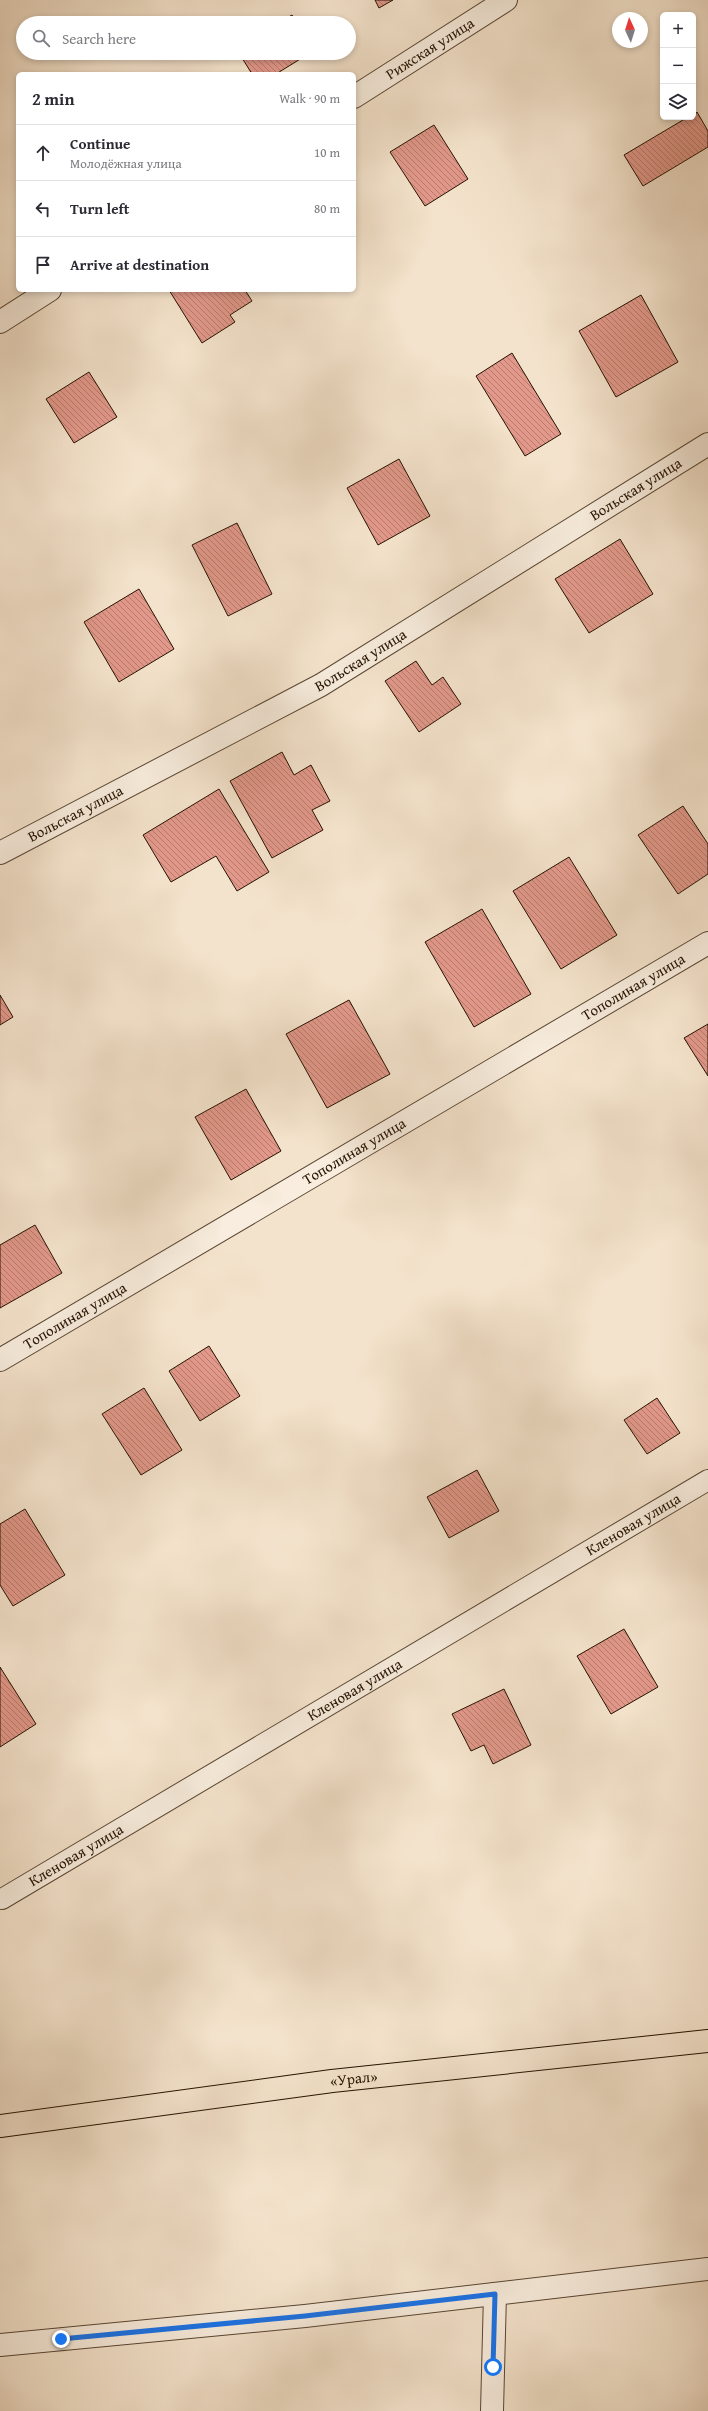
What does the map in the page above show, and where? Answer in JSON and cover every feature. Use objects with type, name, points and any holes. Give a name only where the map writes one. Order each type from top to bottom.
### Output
[{"type":"highway","name":"«Урал»","points":[[0,2126],[332,2081],[708,2041]]},
{"type":"street","name":"Рижская улица","points":[[356,96],[506,0]]},
{"type":"street","points":[[0,322],[47,292]]},
{"type":"street","name":"Вольская улица","points":[[0,853],[321,685],[708,444]]},
{"type":"street","name":"Тополиная улица","points":[[0,1360],[708,943]]},
{"type":"street","points":[[0,2345],[305,2316],[708,2269]]},
{"type":"street","points":[[492,2411],[495,2294]]},
{"type":"lane","name":"Кленовая улица","points":[[2,1899],[708,1480]]},
{"type":"building","points":[[375,0],[393,0],[379,8]]},
{"type":"building","points":[[243,60],[299,60],[279,72],[251,72]]},
{"type":"building","points":[[697,112],[708,131],[708,147],[643,186],[624,155],[683,120],[696,120]]},
{"type":"building","points":[[434,125],[468,179],[425,206],[390,152]]},
{"type":"building","points":[[170,292],[246,292],[252,301],[230,315],[235,322],[202,343]]},
{"type":"building","points":[[641,295],[678,362],[616,397],[579,331]]},
{"type":"building","points":[[512,353],[561,434],[525,456],[476,376]]},
{"type":"building","points":[[89,372],[117,417],[74,443],[46,399]]},
{"type":"building","points":[[399,459],[430,516],[378,545],[347,488]]},
{"type":"building","points":[[237,523],[272,594],[228,616],[192,545]]},
{"type":"building","points":[[620,539],[653,594],[589,633],[555,579]]},
{"type":"building","points":[[139,589],[174,649],[119,682],[84,622]]},
{"type":"building","points":[[416,661],[432,685],[443,677],[461,704],[419,732],[385,681]]},
{"type":"building","points":[[282,752],[294,775],[311,765],[330,801],[312,810],[323,830],[272,858],[230,781]]},
{"type":"building","points":[[219,789],[269,872],[237,891],[216,856],[171,882],[143,835]]},
{"type":"building","points":[[683,806],[708,844],[708,874],[678,894],[638,835]]},
{"type":"building","points":[[569,857],[617,935],[561,969],[513,891]]},
{"type":"building","points":[[482,909],[531,994],[474,1027],[425,942]]},
{"type":"building","points":[[0,995],[13,1017],[0,1025]]},
{"type":"building","points":[[349,1000],[390,1074],[327,1108],[286,1034]]},
{"type":"building","points":[[708,1024],[708,1076],[684,1038]]},
{"type":"building","points":[[246,1089],[281,1151],[231,1180],[195,1117]]},
{"type":"building","points":[[35,1225],[62,1273],[0,1308],[0,1245]]},
{"type":"building","points":[[209,1346],[240,1396],[200,1421],[169,1371]]},
{"type":"building","points":[[144,1388],[182,1450],[141,1475],[102,1414]]},
{"type":"building","points":[[657,1398],[680,1433],[647,1454],[624,1420]]},
{"type":"building","points":[[477,1470],[499,1511],[449,1538],[427,1497]]},
{"type":"building","points":[[25,1509],[65,1575],[13,1606],[0,1585],[0,1524]]},
{"type":"building","points":[[624,1629],[658,1687],[611,1714],[577,1656]]},
{"type":"building","points":[[0,1667],[36,1724],[0,1747]]},
{"type":"building","points":[[504,1689],[531,1745],[493,1764],[484,1745],[471,1751],[452,1714]]},
{"type":"route","points":[[61,2339],[305,2316],[495,2294],[493,2367]]}]
